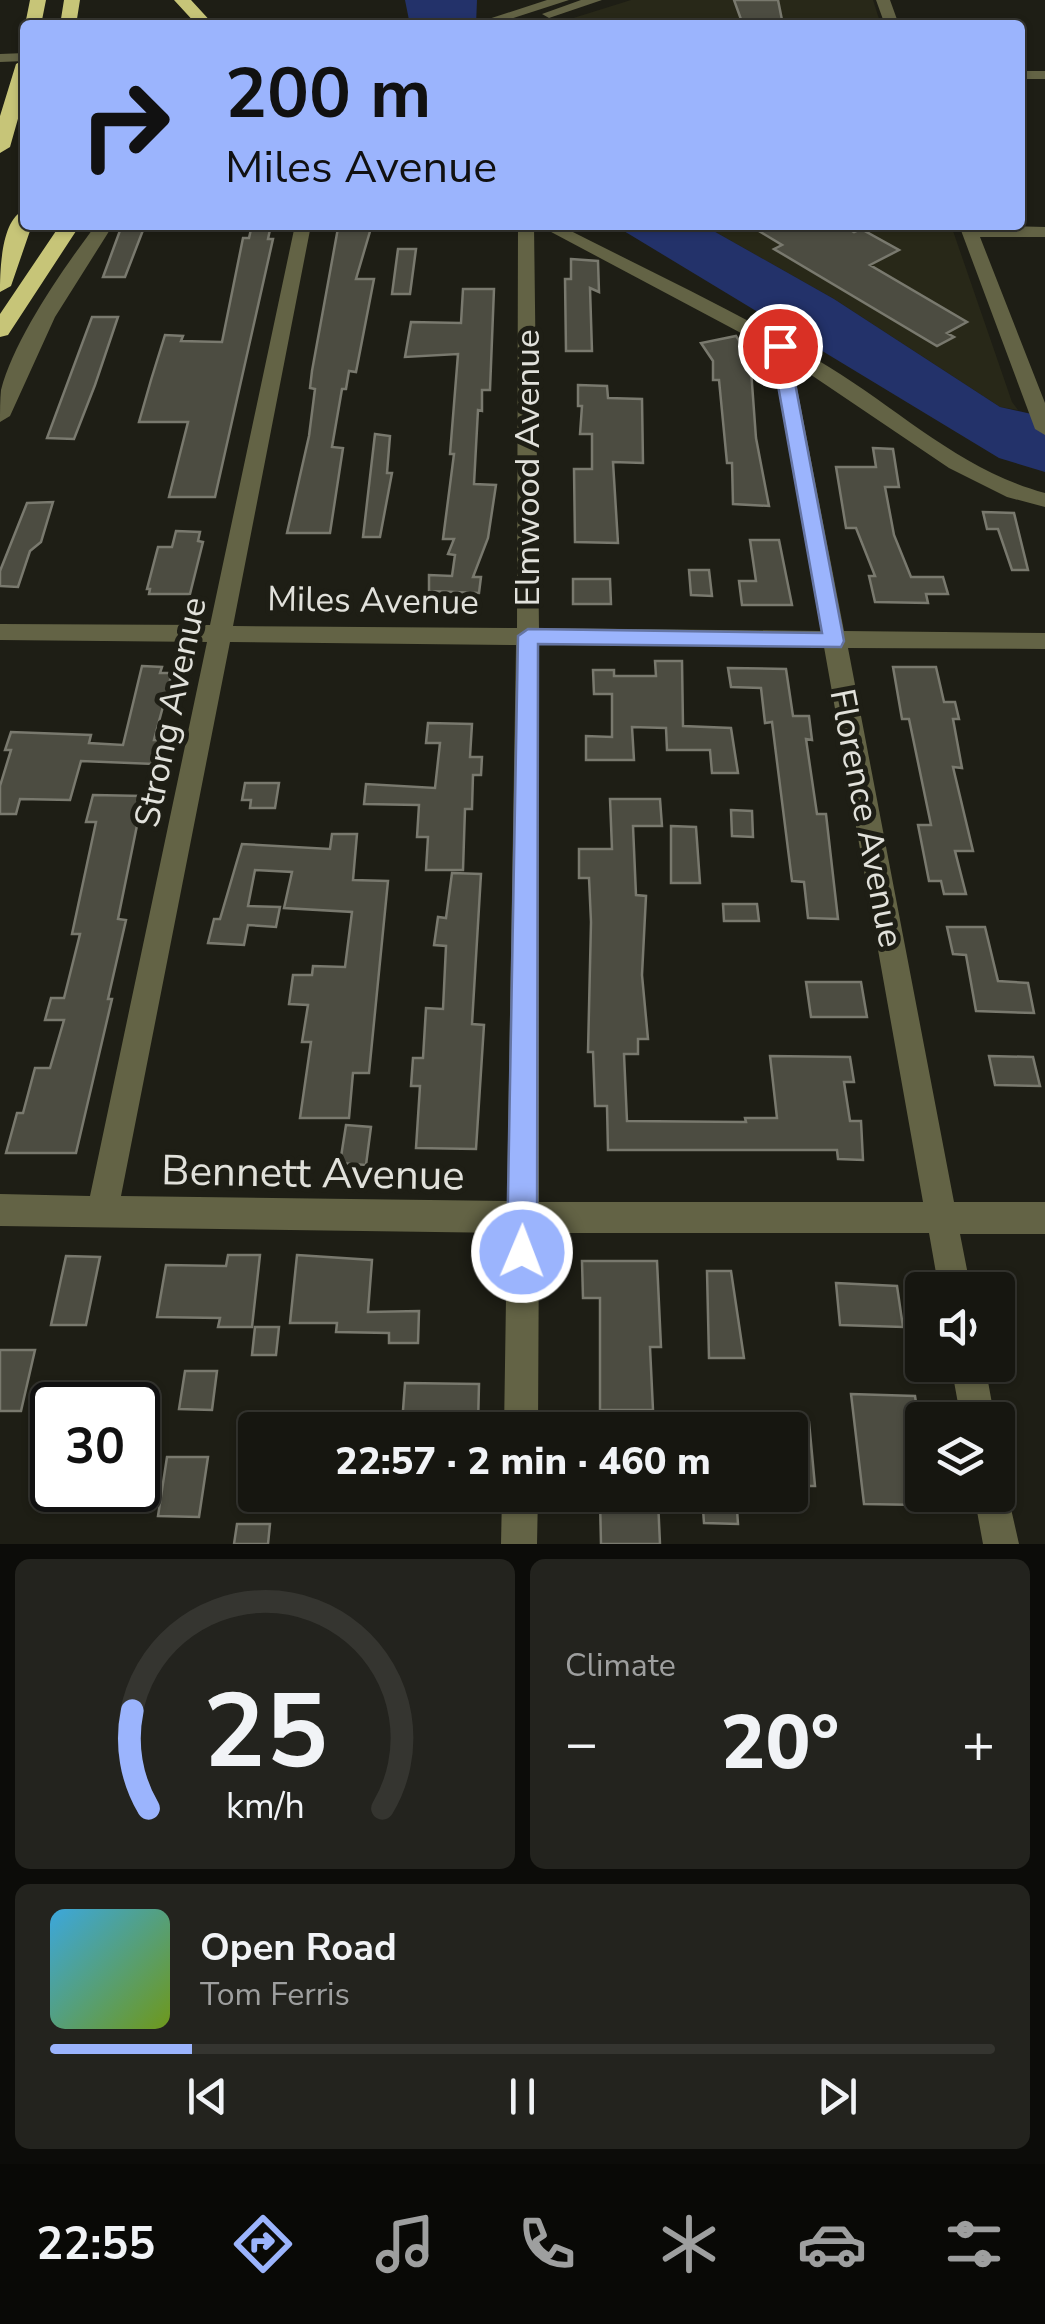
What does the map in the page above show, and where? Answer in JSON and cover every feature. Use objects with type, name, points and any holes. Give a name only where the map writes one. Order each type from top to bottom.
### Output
[{"type":"highway","points":[[182,0],[201,20]]},
{"type":"highway","points":[[0,146],[20,79]]},
{"type":"highway","points":[[0,286],[20,230]]},
{"type":"highway","points":[[0,330],[67,230]]},
{"type":"street","points":[[493,20],[562,0]]},
{"type":"street","points":[[530,9],[595,0]]},
{"type":"street","points":[[0,416],[44,316],[74,264],[100,230]]},
{"type":"street","name":"Strong Avenue","points":[[102,1212],[302,230]]},
{"type":"street","name":"Elmwood Avenue","points":[[521,1412],[528,636],[526,230]]},
{"type":"street","points":[[556,230],[780,346],[950,460],[1022,496],[1045,500]]},
{"type":"street","points":[[968,230],[1042,421]]},
{"type":"street","points":[[994,230],[1045,232]]},
{"type":"street","name":"Florence Avenue","points":[[780,346],[952,1272]]},
{"type":"street","name":"Miles Avenue","points":[[0,632],[1045,641]]},
{"type":"street","name":"Bennett Avenue","points":[[0,1210],[522,1217],[1045,1218]]},
{"type":"street","points":[[519,1544],[520,1512]]},
{"type":"street","points":[[995,1512],[1001,1544]]},
{"type":"shaded area","points":[[631,0],[873,0],[879,20],[567,20]]},
{"type":"shaded area","points":[[712,230],[953,230],[1018,410],[1000,407],[834,299]]},
{"type":"water","points":[[405,0],[477,0],[476,20],[409,20]]},
{"type":"water","points":[[622,230],[712,230],[834,299],[1000,407],[1045,417],[1045,472],[999,458]]},
{"type":"building","points":[[734,0],[778,0],[782,20],[741,20]]},
{"type":"building","points":[[120,230],[143,230],[125,277],[103,277]]},
{"type":"building","points":[[251,230],[270,230],[268,239],[273,239],[215,497],[169,497],[188,422],[139,422],[151,380],[165,335],[183,336],[181,341],[222,342],[243,238],[249,238]]},
{"type":"building","points":[[338,230],[370,230],[356,279],[374,279],[356,372],[349,371],[346,389],[342,389],[332,447],[343,448],[330,533],[287,533],[309,436],[315,389],[310,388]]},
{"type":"building","points":[[757,230],[863,230],[899,250],[870,265],[967,322],[947,333],[954,337],[937,346],[774,249],[782,245]]},
{"type":"building","points":[[398,249],[416,249],[410,294],[392,294]]},
{"type":"building","points":[[571,259],[598,261],[599,292],[590,288],[592,351],[566,351],[565,279],[571,279]]},
{"type":"building","points":[[463,289],[494,289],[490,390],[482,390],[482,411],[478,410],[474,484],[496,485],[488,538],[473,577],[481,577],[479,593],[429,591],[429,575],[452,576],[455,555],[448,554],[454,539],[443,539],[454,454],[450,454],[458,354],[405,357],[411,322],[461,323]]},
{"type":"building","points":[[92,317],[118,317],[95,385],[74,439],[47,438]]},
{"type":"building","points":[[736,336],[750,356],[756,438],[769,506],[733,504],[732,463],[727,463],[719,380],[713,380],[713,361],[701,343]]},
{"type":"building","points":[[578,385],[607,386],[608,398],[642,399],[643,463],[613,462],[618,543],[575,542],[574,469],[592,469],[592,434],[580,434],[582,406],[578,406]]},
{"type":"building","points":[[375,434],[390,436],[387,473],[392,473],[380,537],[363,537]]},
{"type":"building","points":[[873,448],[893,449],[899,487],[885,487],[894,535],[911,577],[943,577],[948,594],[926,594],[928,603],[875,602],[869,576],[875,576],[856,528],[846,528],[836,467],[876,467]]},
{"type":"building","points":[[53,502],[41,542],[30,551],[18,587],[0,586],[0,571],[27,503]]},
{"type":"building","points":[[983,512],[1014,513],[1028,570],[1012,570],[998,529],[987,529]]},
{"type":"building","points":[[176,531],[200,532],[198,541],[203,542],[190,594],[149,594],[158,547],[172,547]]},
{"type":"building","points":[[750,540],[779,540],[792,605],[742,605],[739,581],[756,581]]},
{"type":"building","points":[[689,570],[709,570],[712,596],[691,595]]},
{"type":"building","points":[[573,579],[610,579],[611,604],[573,604]]},
{"type":"building","points":[[655,661],[682,661],[683,726],[731,728],[738,773],[712,773],[710,750],[667,750],[666,728],[632,727],[634,760],[586,760],[586,736],[612,737],[612,694],[594,694],[593,670],[614,670],[614,676],[656,676]]},
{"type":"building","points":[[142,666],[162,667],[160,673],[172,673],[154,740],[160,740],[154,764],[81,761],[70,800],[20,799],[16,814],[0,814],[0,786],[11,750],[5,750],[11,732],[91,735],[89,743],[123,745]]},
{"type":"building","points":[[893,667],[936,667],[944,702],[955,702],[959,719],[953,719],[962,768],[953,767],[973,851],[955,851],[966,894],[944,894],[941,881],[929,881],[918,825],[931,825],[909,719],[902,719]]},
{"type":"building","points":[[728,668],[786,669],[793,716],[809,716],[812,740],[806,739],[817,814],[826,814],[838,919],[808,918],[804,882],[792,881],[772,722],[765,723],[761,688],[731,687]]},
{"type":"building","points":[[428,723],[472,724],[470,757],[482,757],[481,775],[473,775],[472,809],[465,809],[463,870],[426,870],[428,837],[417,837],[419,805],[364,804],[366,784],[435,788],[440,743],[426,743]]},
{"type":"building","points":[[245,783],[279,783],[275,808],[250,808],[251,800],[242,800]]},
{"type":"building","points":[[93,795],[143,796],[118,919],[126,920],[108,999],[112,999],[76,1153],[6,1153],[17,1113],[23,1113],[35,1068],[50,1068],[64,1020],[45,1020],[51,998],[64,998],[80,934],[72,934],[96,822],[86,822]]},
{"type":"building","points":[[610,799],[660,799],[662,826],[633,826],[636,895],[646,896],[642,975],[648,1039],[638,1039],[638,1054],[624,1054],[627,1121],[746,1122],[745,1118],[777,1118],[770,1056],[850,1057],[854,1082],[844,1082],[850,1121],[861,1121],[863,1160],[838,1159],[837,1150],[608,1150],[607,1106],[595,1106],[593,1052],[588,1052],[591,922],[589,878],[579,878],[579,849],[612,849]]},
{"type":"building","points":[[731,810],[752,811],[753,837],[732,836]]},
{"type":"building","points":[[671,826],[696,827],[700,883],[671,883]]},
{"type":"building","points":[[332,834],[357,834],[353,880],[388,881],[369,1073],[353,1073],[349,1118],[300,1118],[311,1042],[302,1042],[308,1005],[289,1004],[293,975],[312,975],[313,966],[345,967],[352,912],[284,908],[292,872],[255,870],[248,906],[280,907],[276,927],[248,925],[244,945],[208,943],[214,919],[220,919],[242,844],[330,849]]},
{"type":"building","points":[[452,873],[481,874],[472,1024],[484,1025],[476,1149],[416,1148],[420,1086],[411,1086],[413,1058],[423,1058],[426,1008],[443,1009],[446,946],[434,945],[438,917],[446,918]]},
{"type":"building","points":[[723,904],[757,904],[759,921],[724,921]]},
{"type":"building","points":[[947,927],[985,927],[998,981],[1028,983],[1034,1013],[976,1011],[966,955],[953,954]]},
{"type":"building","points":[[806,982],[861,982],[867,1017],[811,1017]]},
{"type":"building","points":[[989,1056],[1033,1057],[1040,1086],[995,1085]]},
{"type":"building","points":[[346,1125],[371,1127],[366,1165],[340,1163]]},
{"type":"building","points":[[228,1255],[260,1255],[252,1327],[218,1327],[220,1318],[157,1317],[166,1265],[226,1266]]},
{"type":"building","points":[[297,1255],[372,1260],[368,1312],[419,1311],[418,1343],[389,1343],[389,1333],[336,1332],[337,1323],[290,1323]]},
{"type":"building","points":[[66,1256],[100,1257],[86,1325],[51,1325]]},
{"type":"building","points":[[582,1261],[657,1261],[661,1347],[650,1347],[653,1410],[600,1410],[600,1298],[583,1298]]},
{"type":"building","points":[[707,1271],[731,1271],[744,1358],[709,1358]]},
{"type":"building","points":[[836,1283],[897,1286],[903,1327],[840,1325]]},
{"type":"building","points":[[255,1327],[279,1327],[276,1355],[252,1355]]},
{"type":"building","points":[[0,1350],[35,1350],[21,1411],[0,1411]]},
{"type":"building","points":[[185,1371],[217,1371],[212,1410],[179,1409]]},
{"type":"building","points":[[405,1383],[479,1384],[478,1412],[403,1412]]},
{"type":"building","points":[[851,1394],[915,1396],[916,1402],[905,1402],[905,1505],[864,1504]]},
{"type":"building","points":[[808,1422],[809,1422],[815,1486],[808,1486]]},
{"type":"building","points":[[167,1457],[208,1457],[199,1517],[158,1516]]},
{"type":"building","points":[[600,1512],[659,1512],[660,1544],[601,1544]]},
{"type":"building","points":[[703,1512],[737,1512],[738,1524],[704,1523]]},
{"type":"building","points":[[237,1524],[270,1524],[268,1544],[234,1544]]},
{"type":"route","points":[[522,1252],[528,636],[834,641],[780,346]]}]
